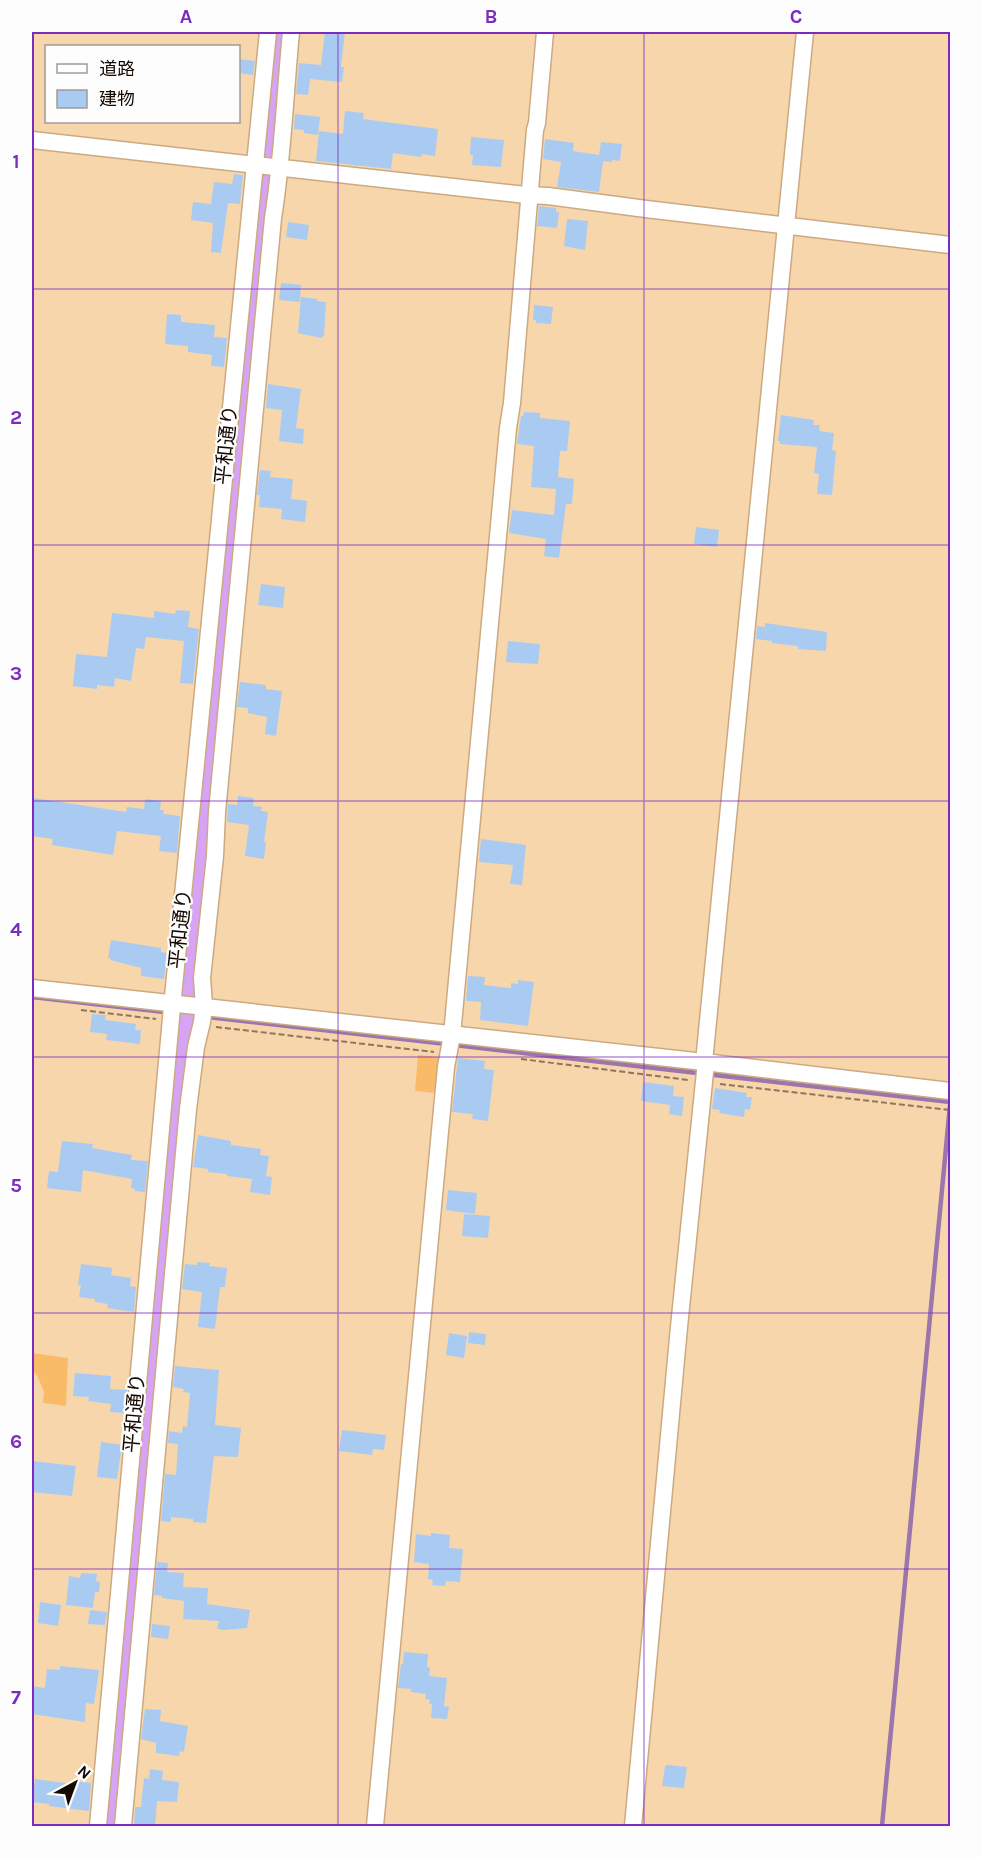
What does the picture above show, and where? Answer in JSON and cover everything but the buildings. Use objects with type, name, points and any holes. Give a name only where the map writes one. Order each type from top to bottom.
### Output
[{"type":"street","name":"平和通り","points":[[98,1827],[173,1010],[257,166],[268,32]]},
{"type":"street","points":[[123,1827],[187,1120],[192,1070],[202,1014],[202,978],[215,856],[217,812],[291,32]]},
{"type":"street","points":[[375,1827],[526,195],[537,123],[545,32]]},
{"type":"street","points":[[633,1827],[755,524],[766,437],[784,236],[782,225],[805,32]]},
{"type":"street","points":[[32,140],[548,196],[951,245]]},
{"type":"street","points":[[32,988],[202,1014],[448,1044],[703,1072],[951,1091]]},
{"type":"path","points":[[71,1009],[173,1010]]},
{"type":"path","points":[[202,1014],[448,1044]]},
{"type":"path","points":[[511,1058],[703,1072],[949,1109]]},
{"type":"shaded area","points":[[418,1055],[438,1057],[435,1093],[415,1091]]},
{"type":"shaded area","points":[[32,1353],[68,1358],[66,1406],[43,1403],[44,1392],[37,1375],[32,1371]]},
{"type":"waterway","points":[[110,1826],[280,32]]},
{"type":"waterway","points":[[32,997],[199,1016]]},
{"type":"waterway","points":[[207,1017],[446,1044]]},
{"type":"waterway","points":[[454,1045],[950,1102]]},
{"type":"waterway","points":[[882,1826],[950,1105]]}]
